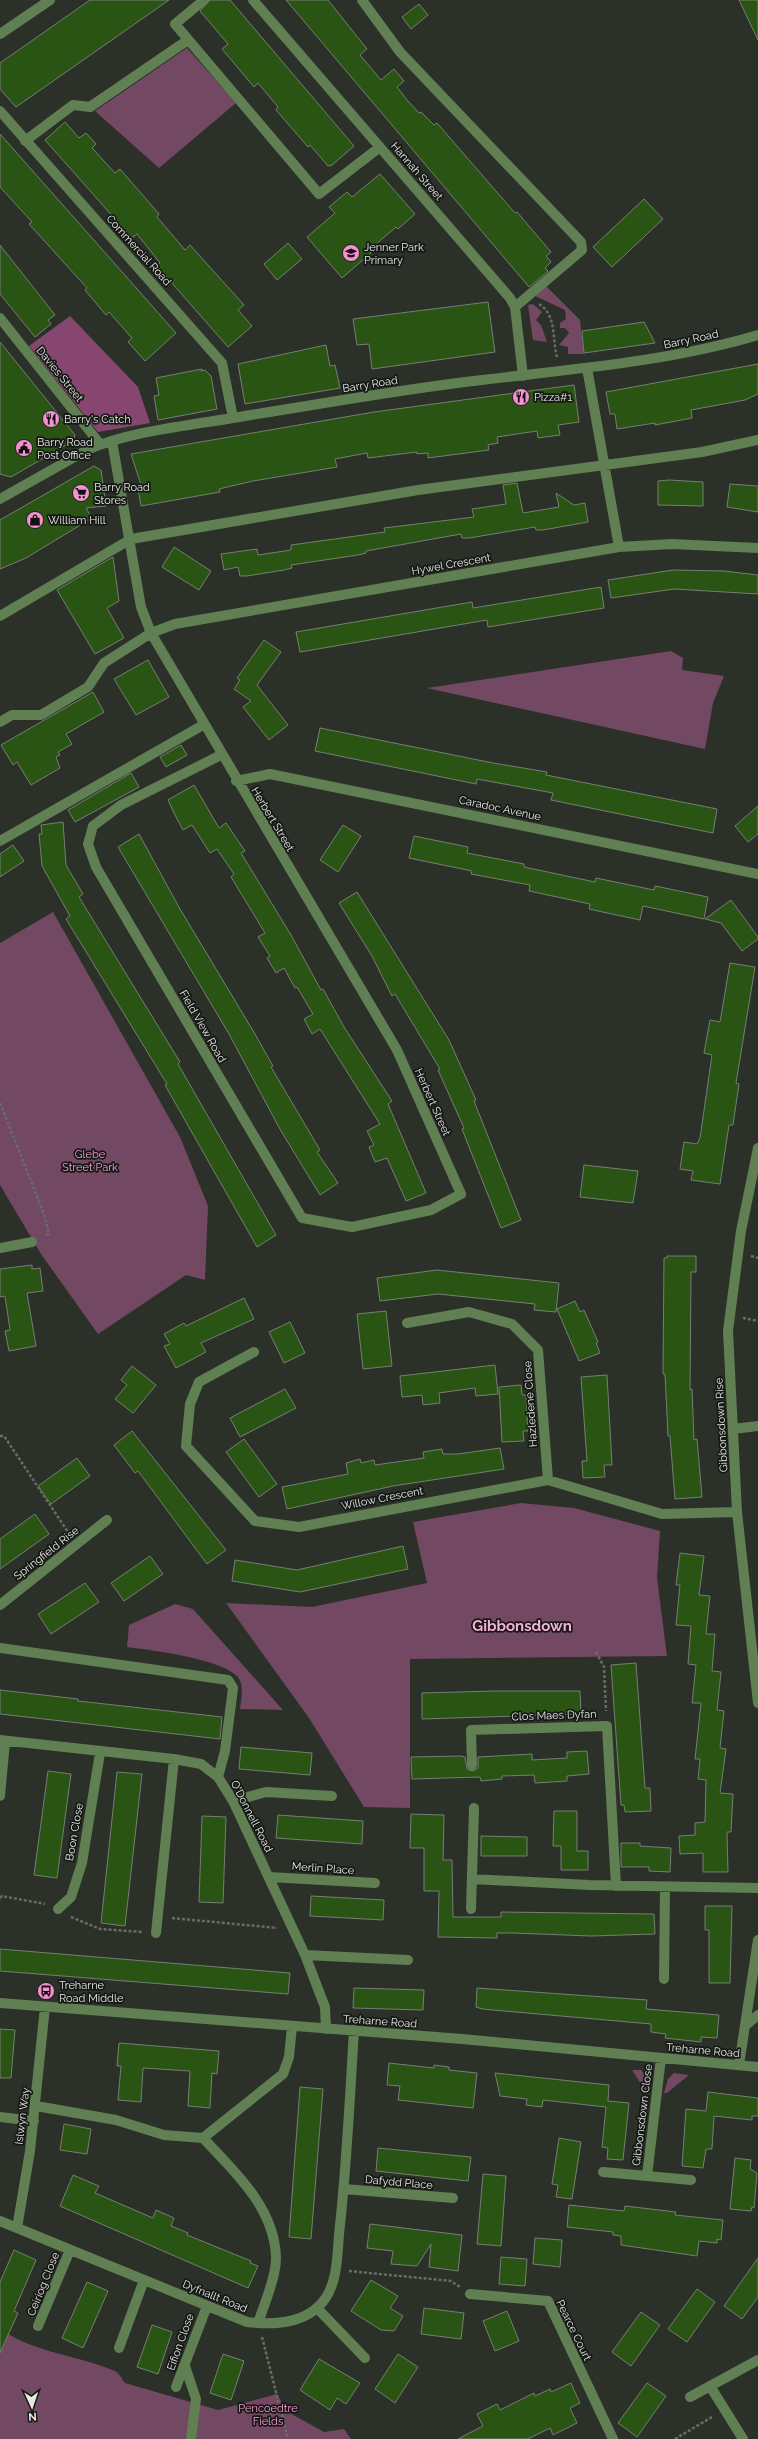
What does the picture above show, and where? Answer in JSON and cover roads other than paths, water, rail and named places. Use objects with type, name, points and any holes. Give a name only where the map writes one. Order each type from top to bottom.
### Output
[{"type":"street","points":[[0,34],[50,0]]},
{"type":"street","points":[[204,0],[175,24],[320,194],[380,147]]},
{"type":"street","name":"Hannah Street","points":[[253,0],[515,307]]},
{"type":"street","points":[[362,0],[400,52],[581,242],[582,250],[515,307],[523,376]]},
{"type":"street","points":[[25,141],[73,105],[90,107],[188,40]]},
{"type":"street","name":"Commercial Road","points":[[0,111],[222,363],[233,418]]},
{"type":"street","name":"Davies Street","points":[[0,318],[100,444]]},
{"type":"street","name":"Barry Road","points":[[1,497],[100,444],[112,441],[233,418],[400,391],[587,368],[691,352],[758,335]]},
{"type":"street","points":[[587,368],[619,547]]},
{"type":"street","points":[[0,616],[131,539],[418,490],[702,452],[758,440]]},
{"type":"street","name":"Herbert Street","points":[[112,441],[131,539],[141,607],[151,633],[236,781],[397,1050],[460,1194]]},
{"type":"street","name":"Hywel Crescent","points":[[0,722],[12,715],[40,715],[88,687],[104,663],[151,633],[175,624],[244,610],[619,547],[672,544],[758,548]]},
{"type":"street","points":[[0,841],[203,725]]},
{"type":"street","name":"Field View Road","points":[[221,755],[121,805],[93,826],[88,844],[96,867],[302,1218],[352,1227],[431,1210],[460,1194]]},
{"type":"street","name":"Caradoc Avenue","points":[[236,781],[270,774],[758,874]]},
{"type":"street","name":"Gibbonsdown Rise","points":[[758,1148],[741,1231],[728,1331],[737,1512],[758,1703]]},
{"type":"street","points":[[0,1248],[32,1242]]},
{"type":"street","name":"Hazledene Close","points":[[407,1323],[469,1312],[512,1324],[538,1350],[548,1480]]},
{"type":"street","name":"Willow Crescent","points":[[254,1352],[199,1382],[190,1404],[186,1446],[255,1521],[299,1527],[548,1480],[662,1514],[737,1512]]},
{"type":"street","points":[[733,1429],[758,1426]]},
{"type":"street","name":"Springfield Rise","points":[[0,1605],[106,1520]]},
{"type":"street","points":[[0,1648],[228,1680],[233,1688],[225,1751],[218,1777]]},
{"type":"street","name":"Clos Maes Dyfan","points":[[472,1764],[471,1730],[607,1726],[616,1886]]},
{"type":"street","points":[[0,1796],[3,1741]]},
{"type":"street","name":"O'Donnell Road","points":[[3,1741],[100,1753],[174,1759],[201,1764],[218,1777],[233,1801],[305,1955],[325,2007],[326,2029]]},
{"type":"street","name":"Boon Close","points":[[58,1909],[71,1897],[82,1863],[100,1753]]},
{"type":"street","points":[[156,1933],[174,1759]]},
{"type":"street","points":[[233,1801],[266,1792],[332,1796]]},
{"type":"street","points":[[472,1909],[474,1808]]},
{"type":"street","name":"Merlin Place","points":[[269,1877],[375,1883]]},
{"type":"street","points":[[472,1879],[616,1886],[758,1888]]},
{"type":"street","points":[[664,1979],[665,1887]]},
{"type":"street","points":[[739,2065],[758,1940]]},
{"type":"street","points":[[305,1955],[408,1960]]},
{"type":"street","name":"Treharne Road","points":[[0,2004],[354,2030],[758,2067]]},
{"type":"street","name":"Islwyn Way","points":[[17,2228],[36,2106],[45,2007]]},
{"type":"street","points":[[745,2026],[758,2015]]},
{"type":"street","points":[[203,2138],[283,2074],[289,2057],[292,2026]]},
{"type":"street","name":"Dyfnallt Road","points":[[0,2221],[247,2322],[258,2323],[292,2321],[307,2316],[317,2308],[331,2287],[335,2270],[344,2189],[354,2030]]},
{"type":"street","name":"Gibbonsdown Close","points":[[646,2176],[661,2058]]},
{"type":"street","points":[[36,2106],[116,2120],[164,2135],[203,2138],[246,2184],[272,2226],[276,2259],[268,2296],[258,2323]]},
{"type":"street","points":[[0,2117],[34,2121]]},
{"type":"street","name":"Gibbonsdown Close","points":[[603,2172],[691,2180]]},
{"type":"street","name":"Dafydd Place","points":[[344,2189],[452,2198]]},
{"type":"street","name":"Ceiriog Close","points":[[38,2326],[70,2250]]},
{"type":"street","points":[[119,2348],[144,2280]]},
{"type":"street","name":"Pearce Court","points":[[470,2294],[548,2301],[613,2439]]},
{"type":"street","name":"Eifion Close","points":[[176,2386],[207,2306]]},
{"type":"street","points":[[317,2308],[365,2358]]},
{"type":"street","points":[[690,2397],[758,2360]]},
{"type":"street","points":[[185,2366],[196,2399],[191,2439]]},
{"type":"street","points":[[710,2386],[743,2439]]},
{"type":"place","name":"Jenner Park Primary","points":[[351,253]]},
{"type":"place","name":"Pizza#1","points":[[521,397]]},
{"type":"place","name":"Barry's Catch","points":[[51,419]]},
{"type":"place","name":"Barry Road Post Office","points":[[24,448]]},
{"type":"place","name":"Barry Road Stores","points":[[81,493]]},
{"type":"place","name":"William Hill","points":[[35,520]]},
{"type":"place","name":"Treharne Road Middle","points":[[46,1991]]},
{"type":"district","name":"Gibbonsdown","points":[[522,1626]]},
{"type":"park label","name":"Glebe Street Park","points":[[90,1160]]},
{"type":"park label","name":"Pencoedtre Fields","points":[[268,2414]]}]
